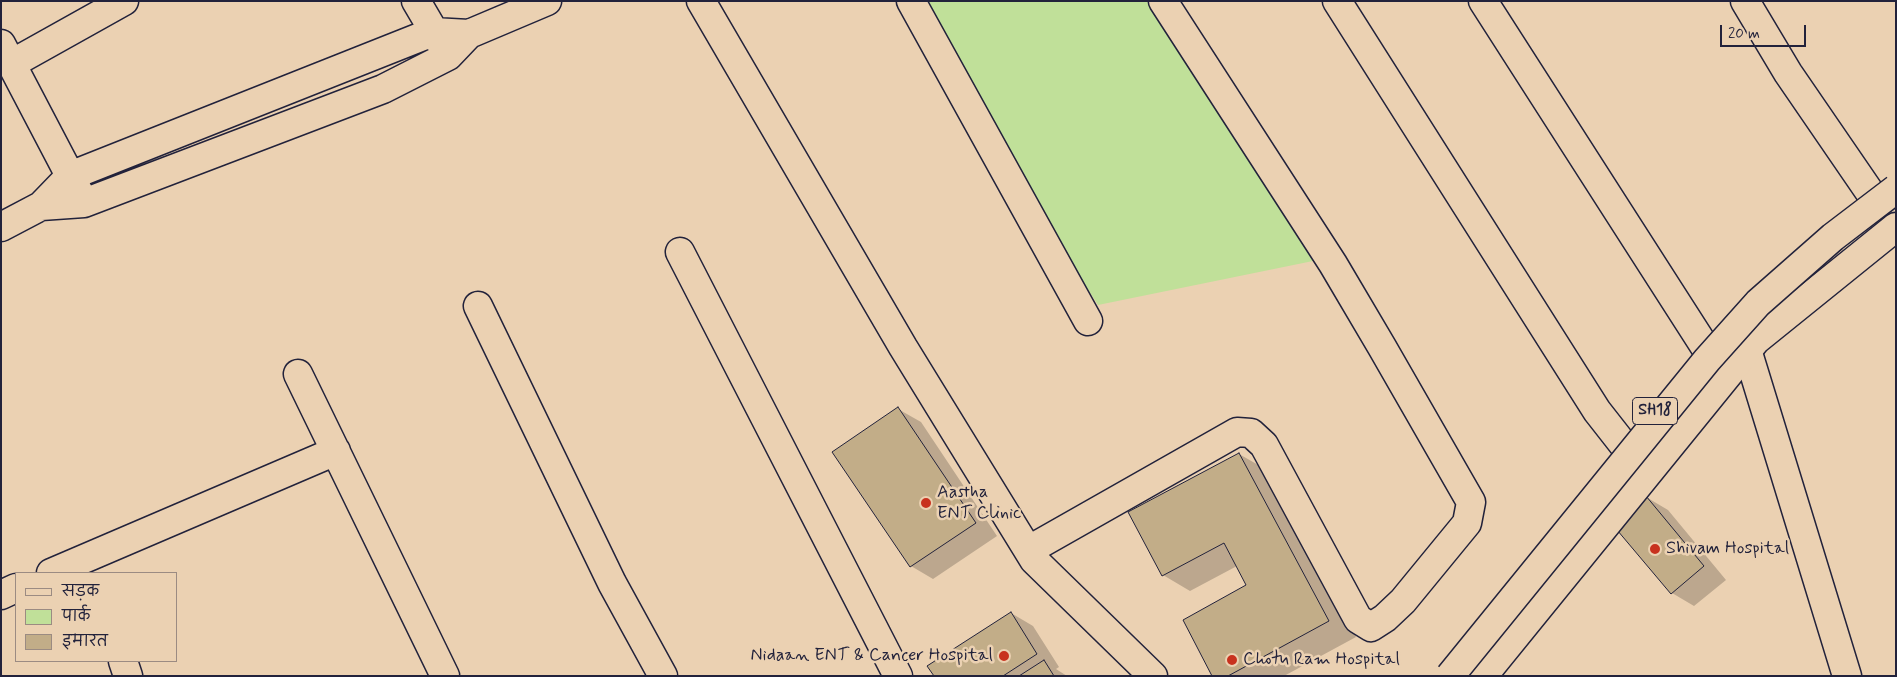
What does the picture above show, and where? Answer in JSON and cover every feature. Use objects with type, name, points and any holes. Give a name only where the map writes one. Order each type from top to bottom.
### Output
[{"type":"street","points":[[84,203],[7,54],[124,1]]},
{"type":"street","points":[[416,1],[448,56]]},
{"type":"street","points":[[41,206],[84,203],[383,89],[448,56],[469,34],[547,1]]},
{"type":"street","points":[[701,1],[903,347],[1034,560],[1153,676]]},
{"type":"street","points":[[911,1],[1088,321]]},
{"type":"street","points":[[1029,550],[1237,432],[1251,433],[1264,446],[1358,619],[1371,627],[1385,618],[1403,601],[1467,523],[1471,502],[1382,347],[1333,264],[1163,1]]},
{"type":"street","points":[[1336,1],[1597,412],[1626,448]]},
{"type":"street","points":[[1483,1],[1705,347]]},
{"type":"street","points":[[1450,676],[1707,360],[1758,303],[1884,192],[1788,73],[1745,1]]},
{"type":"street","points":[[1,227],[41,206],[70,176],[433,32],[469,34]]},
{"type":"street","name":"SH18","points":[[1442,676],[1510,596],[1734,310],[1884,192],[1896,175]]},
{"type":"street","name":"SH18","points":[[1482,676],[1756,340],[1896,227]]},
{"type":"street","points":[[680,252],[898,676]]},
{"type":"street","points":[[478,306],[612,583],[663,676]]},
{"type":"street","points":[[1734,310],[1847,676]]},
{"type":"street","points":[[298,374],[445,676]]},
{"type":"street","points":[[56,572],[90,565],[336,451]]},
{"type":"street","points":[[1,594],[15,588]]},
{"type":"street","points":[[123,662],[128,676]]},
{"type":"green space","points":[[901,1],[1148,1],[1255,165],[1313,261],[1098,305]]},
{"type":"building","points":[[898,407],[976,523],[910,567],[832,452]]},
{"type":"building","points":[[1239,453],[1329,621],[1228,676],[1212,676],[1183,620],[1246,585],[1224,543],[1162,576],[1128,512]]},
{"type":"building","points":[[1646,496],[1704,566],[1671,594],[1612,524]]},
{"type":"building","points":[[1011,612],[1037,654],[1003,676],[934,676],[927,666]]},
{"type":"building","points":[[1044,660],[1054,676],[1019,676]]},
{"type":"place","name":"Aastha ENT Clinic","points":[[926,503]]},
{"type":"place","name":"Shivam Hospital","points":[[1655,549]]},
{"type":"place","name":"Nidaan ENT & Cancer Hospital","points":[[1004,656]]},
{"type":"place","name":"Chotu Ram Hospital","points":[[1232,660]]}]
